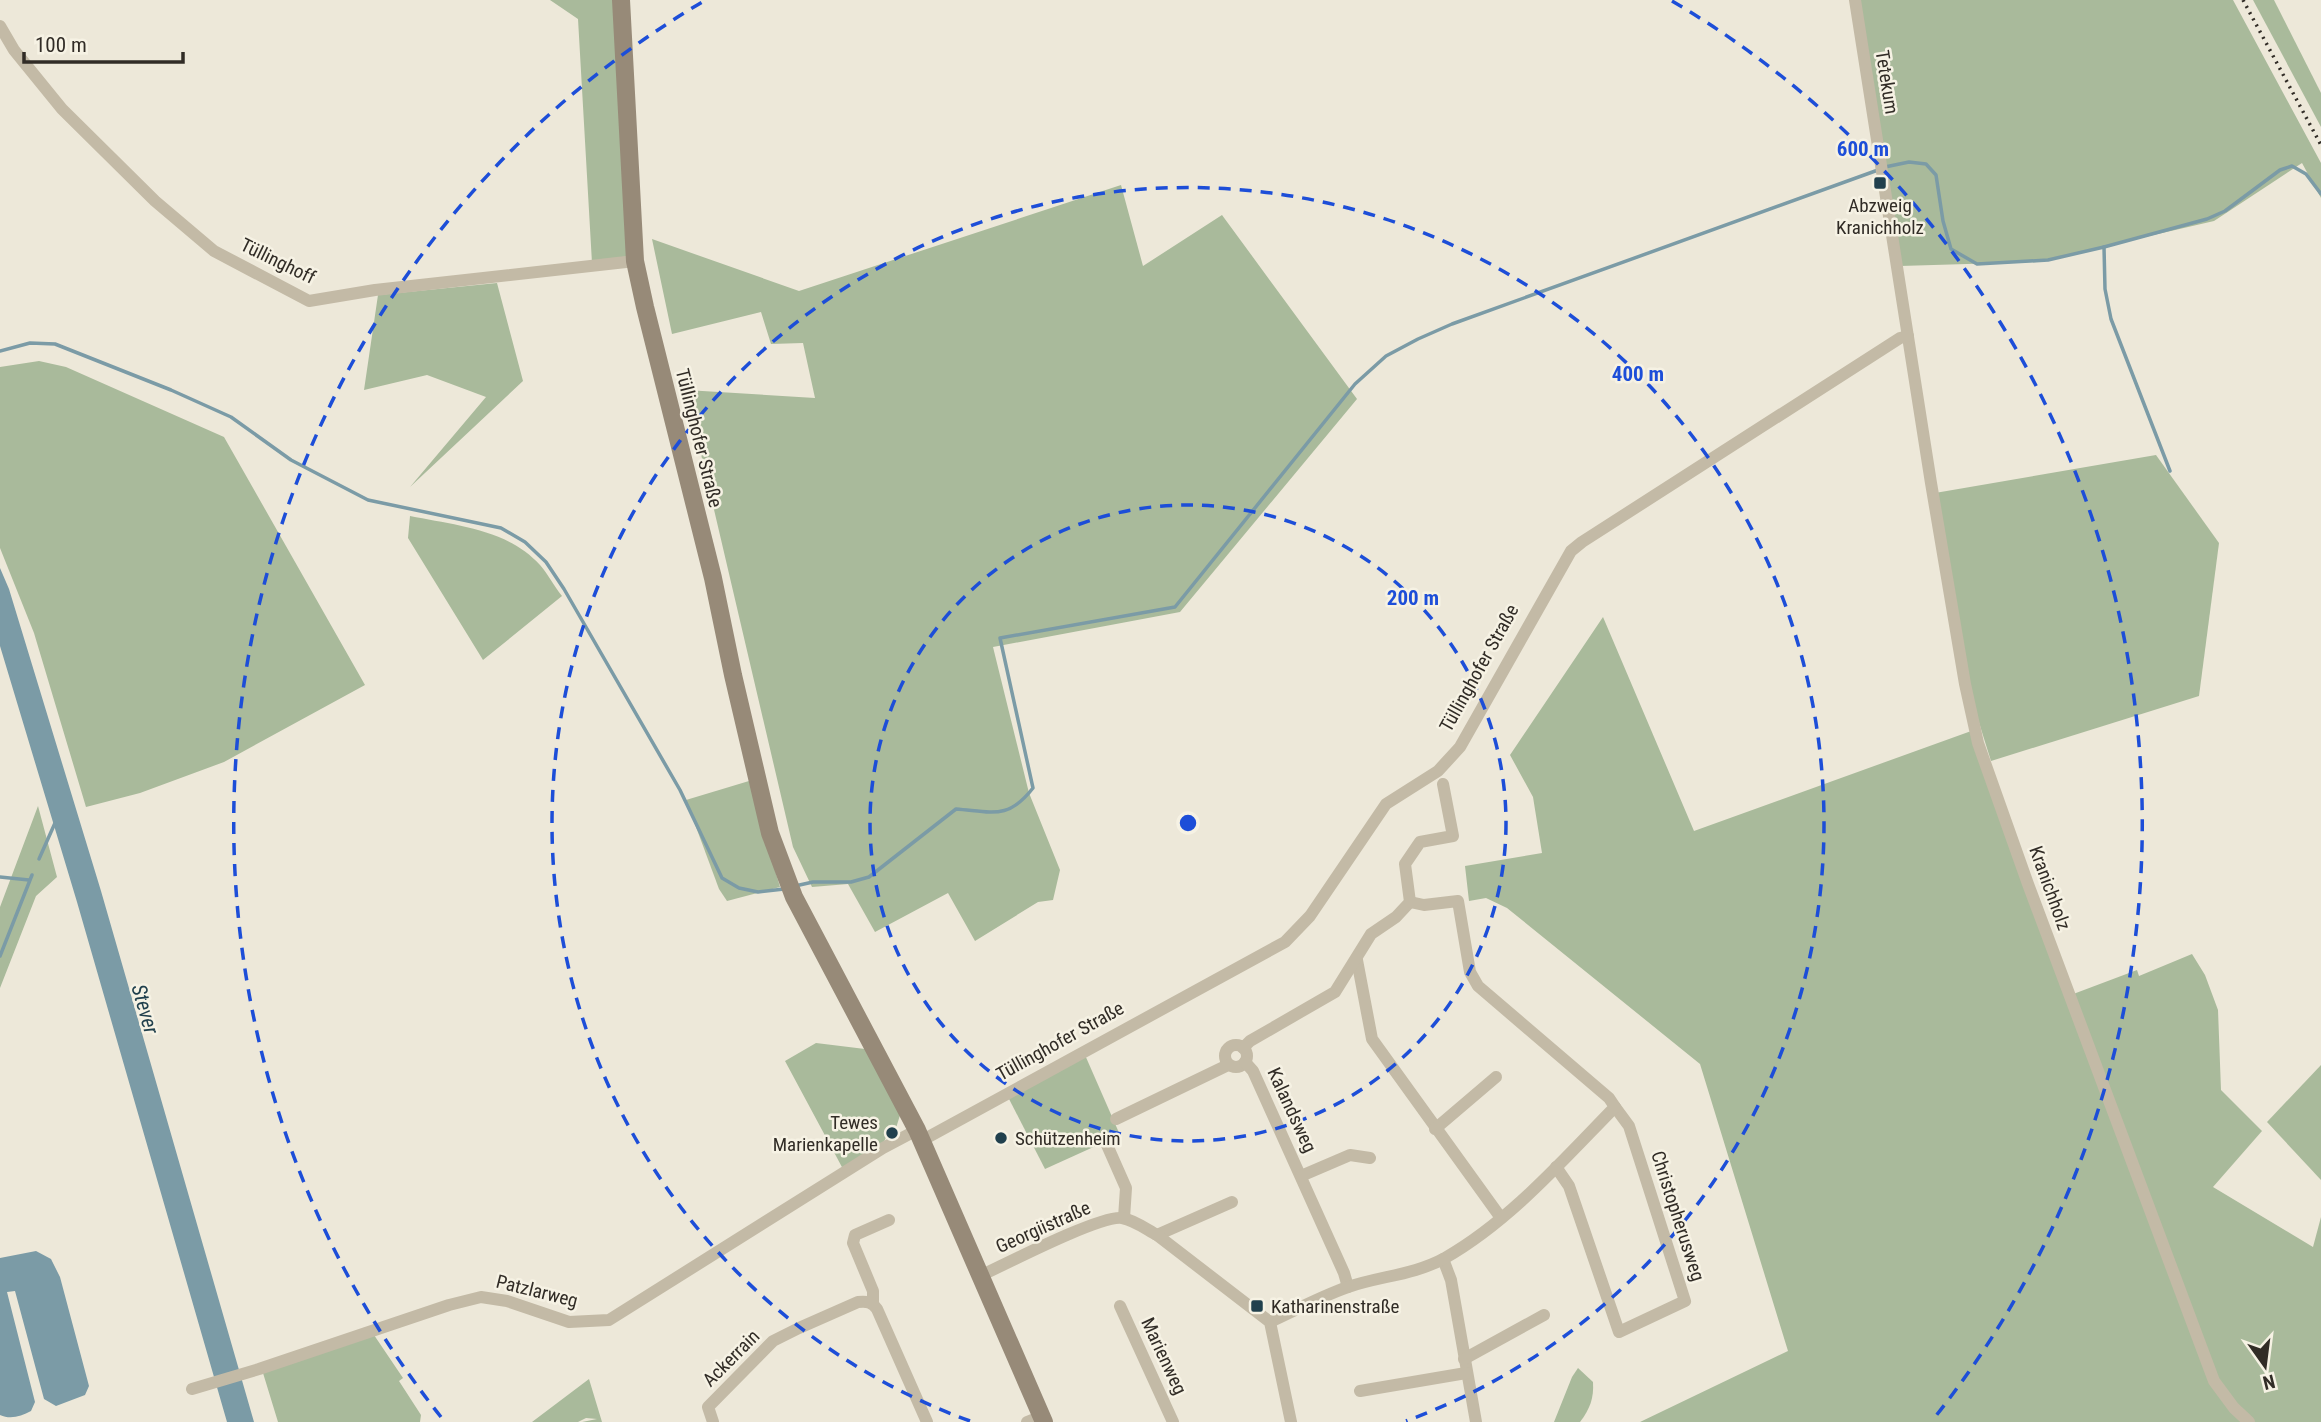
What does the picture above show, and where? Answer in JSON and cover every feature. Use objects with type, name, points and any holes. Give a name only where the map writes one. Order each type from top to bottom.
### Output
[{"type":"main road","name":"Tüllinghofer Straße","points":[[621,0],[635,261],[713,578],[771,833],[794,897],[919,1136]]},
{"type":"main road","points":[[919,1136],[980,1276],[1038,1420]]},
{"type":"street","name":"Tetekum","points":[[1854,0],[1908,336]]},
{"type":"street","name":"Tüllinghoff","points":[[0,26],[14,50],[62,109],[155,201],[214,251],[309,301],[375,290],[635,261]]},
{"type":"street","name":"Tüllinghofer Straße","points":[[919,1136],[1285,942],[1310,916],[1377,814],[1386,804],[1438,771],[1460,747],[1571,551],[1900,338],[1908,336]]},
{"type":"street","name":"Kranichholz","points":[[1908,336],[1965,684],[1978,743],[2214,1381],[2249,1422]]},
{"type":"street","points":[[1410,902],[1405,864],[1420,842],[1453,836],[1443,784]]},
{"type":"street","points":[[1270,1322],[1348,1287],[1414,1272],[1443,1259],[1501,1217],[1556,1167],[1615,1107],[1609,1098],[1478,986],[1470,972],[1458,901],[1424,905],[1410,902]]},
{"type":"street","points":[[1243,1048],[1250,1041],[1335,992],[1371,934],[1396,917],[1410,902]]},
{"type":"street","points":[[1357,960],[1372,1039],[1501,1217]]},
{"type":"street","points":[[1335,992],[1351,991],[1363,996]]},
{"type":"street","points":[[1116,1119],[1228,1065],[1237,1067],[1245,1062],[1246,1052],[1243,1048],[1235,1045],[1227,1050],[1225,1058],[1228,1065]]},
{"type":"street","name":"Kalandsweg","points":[[1245,1062],[1252,1071],[1301,1176],[1348,1287]]},
{"type":"street","points":[[1435,1129],[1496,1077]]},
{"type":"street","name":"Christopherusweg","points":[[1556,1167],[1569,1186],[1619,1332],[1685,1301],[1629,1126],[1615,1107]]},
{"type":"street","name":"Patzlarweg","points":[[196,1388],[449,1305],[481,1297],[507,1301],[569,1322],[609,1321],[883,1148],[919,1136]]},
{"type":"street","points":[[1107,1145],[1126,1188],[1124,1218],[1157,1236],[1270,1322],[1291,1422]]},
{"type":"street","name":"Kalandsweg","points":[[1301,1176],[1350,1155],[1370,1158]]},
{"type":"street","points":[[1157,1236],[1232,1202]]},
{"type":"street","name":"Georgiistraße","points":[[980,1276],[1100,1221],[1124,1218]]},
{"type":"street","points":[[890,1220],[855,1235],[853,1244],[873,1291],[873,1303],[927,1422]]},
{"type":"street","points":[[1443,1259],[1451,1280],[1476,1422]]},
{"type":"street","name":"Ackerrain","points":[[713,1422],[708,1407],[774,1341],[859,1302],[873,1303]]},
{"type":"street","name":"Marienweg","points":[[1120,1306],[1173,1422]]},
{"type":"street","points":[[1464,1359],[1544,1315]]},
{"type":"street","points":[[1360,1391],[1466,1373]]},
{"type":"green space","points":[[550,0],[619,0],[631,259],[592,263],[578,19]]},
{"type":"green space","points":[[1858,0],[2233,0],[2321,163],[2321,198],[2302,163],[2214,221],[2037,262],[1900,266]]},
{"type":"green space","points":[[2253,0],[2274,0],[2321,93],[2321,127]]},
{"type":"green space","points":[[1121,185],[1143,266],[1222,215],[1357,399],[1180,612],[993,647],[1029,793],[1060,870],[1053,900],[1038,902],[975,941],[948,893],[875,932],[848,884],[812,887],[793,847],[686,390],[815,398],[803,343],[771,344],[761,312],[672,334],[652,239],[799,291]]},
{"type":"green space","points":[[497,283],[523,381],[410,487],[486,397],[427,375],[364,390],[378,295]]},
{"type":"green space","points":[[39,361],[66,367],[224,437],[365,685],[224,762],[140,793],[86,807],[34,633],[0,548],[0,367]]},
{"type":"green space","points":[[2156,455],[2219,543],[2199,696],[1991,761],[1967,684],[1935,493]]},
{"type":"green space","points":[[410,516],[480,530],[512,543],[540,565],[562,596],[483,660],[408,538]]},
{"type":"green space","points":[[1603,617],[1694,831],[1974,730],[2068,996],[2137,970],[2139,976],[2192,954],[2205,975],[2218,1010],[2221,1090],[2262,1131],[2213,1187],[2313,1247],[2321,1217],[2321,1422],[1640,1422],[1788,1351],[1700,1064],[1507,908],[1486,898],[1469,901],[1465,866],[1542,853],[1533,797],[1510,755]]},
{"type":"green space","points":[[749,781],[780,887],[727,901],[719,889],[686,800]]},
{"type":"green space","points":[[38,806],[57,877],[36,896],[0,988],[0,907]]},
{"type":"green space","points":[[816,1043],[865,1049],[901,1112],[896,1128],[888,1133],[883,1144],[843,1169],[785,1061]]},
{"type":"green space","points":[[1085,1055],[1120,1135],[1045,1169],[1008,1097]]},
{"type":"green space","points":[[2321,1065],[2321,1180],[2267,1122]]},
{"type":"green space","points":[[374,1335],[403,1378],[399,1381],[421,1415],[420,1422],[278,1422],[263,1373]]},
{"type":"green space","points":[[1578,1368],[1593,1382],[1589,1408],[1580,1422],[1554,1422],[1572,1377]]},
{"type":"green space","points":[[589,1379],[602,1422],[582,1422],[597,1419],[586,1418],[578,1422],[532,1422]]},
{"type":"water","points":[[0,568],[9,589],[101,891],[254,1422],[227,1422],[0,646]]},
{"type":"water","points":[[36,1251],[51,1259],[60,1277],[89,1386],[85,1395],[56,1406],[44,1399],[15,1291],[7,1292],[35,1402],[31,1411],[8,1417],[0,1415],[0,1258]]},
{"type":"waterway","points":[[1885,167],[1909,162],[1926,164],[1936,175],[1943,221],[1951,249],[1977,264],[2048,260],[2104,247],[2105,289],[2111,319],[2170,471]]},
{"type":"waterway","points":[[2104,247],[2207,219],[2225,211],[2280,170],[2292,166],[2306,174],[2321,194]]},
{"type":"waterway","points":[[795,886],[813,882],[851,882],[869,877],[956,809],[999,812],[1016,805],[1024,798],[1033,788],[1000,638],[1175,607],[1355,384],[1386,356],[1452,324],[1878,170]]},
{"type":"waterway","points":[[0,351],[30,343],[55,344],[231,417],[291,460],[368,500],[501,528],[525,542],[546,562],[564,589],[680,790],[722,878],[739,888],[758,892],[784,889]]},
{"type":"waterway","points":[[39,859],[55,823]]},
{"type":"waterway","points":[[0,956],[32,875]]},
{"type":"waterway","points":[[0,877],[29,880]]},
{"type":"railway","points":[[2243,0],[2321,145]]},
{"type":"place","name":"Abzweig Kranichholz","points":[[1880,183]]},
{"type":"place","name":"Tewes Marienkapelle","points":[[892,1133]]},
{"type":"place","name":"Schützenheim","points":[[1001,1138]]},
{"type":"place","name":"Katharinenstraße","points":[[1257,1306]]},
{"type":"water label","name":"Stever","points":[[145,1009]]}]
